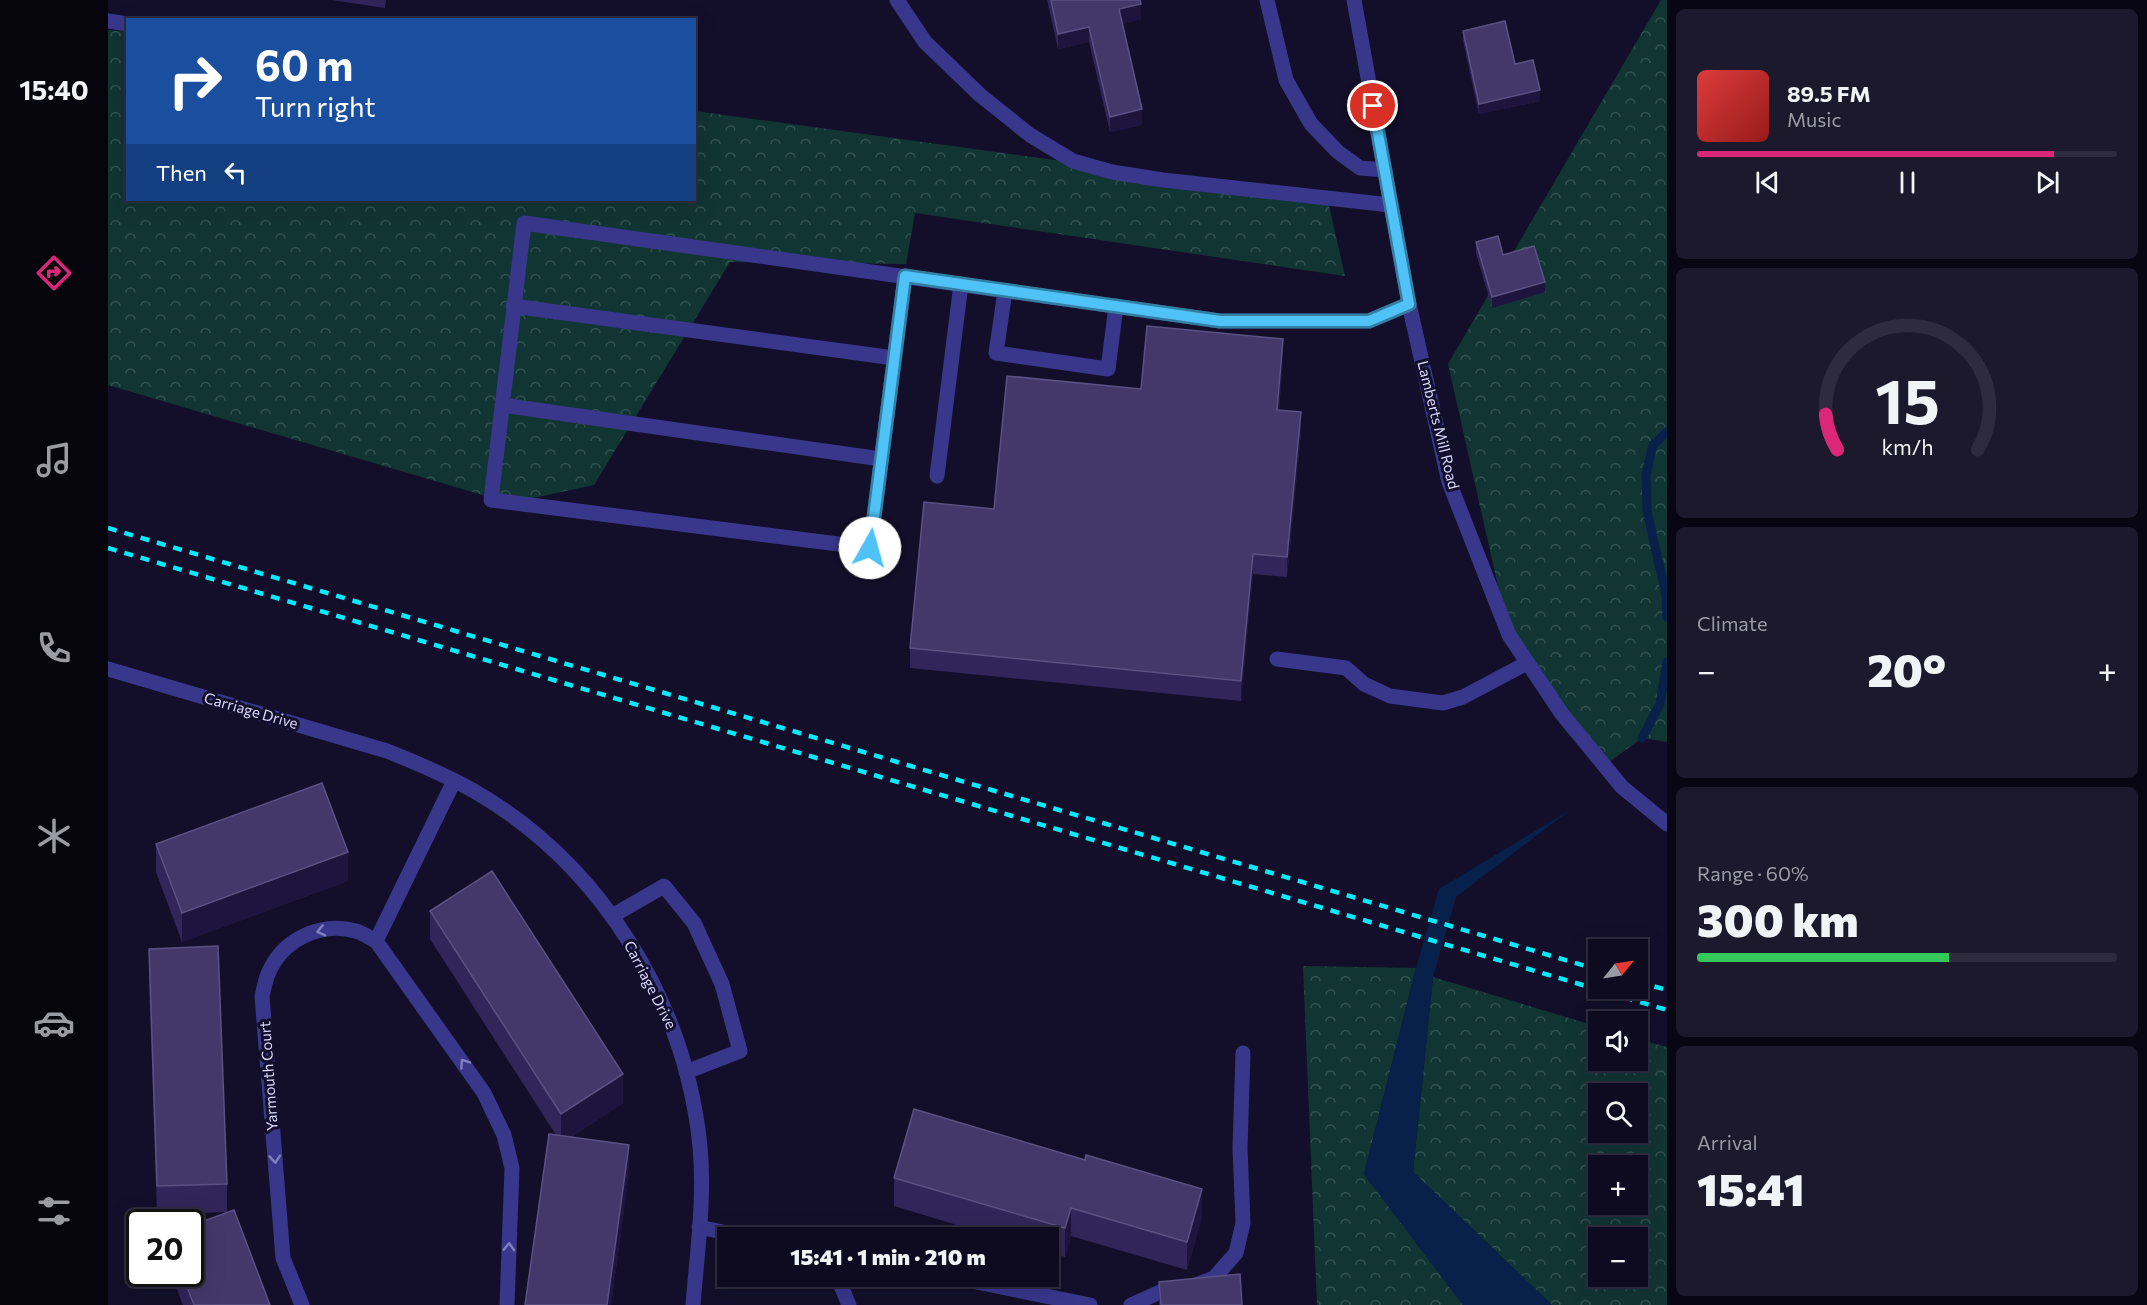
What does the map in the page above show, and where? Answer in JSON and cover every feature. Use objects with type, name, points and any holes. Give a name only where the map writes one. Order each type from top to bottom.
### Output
[{"type":"street","points":[[897,0],[925,42],[980,95],[1030,135],[1073,161],[1112,172],[1163,180],[1391,205]]},
{"type":"street","points":[[1267,0],[1286,80],[1311,124],[1338,152],[1360,168],[1385,170]]},
{"type":"street","name":"Lamberts Mill Road","points":[[1354,0],[1409,304],[1449,482],[1509,635],[1562,714],[1622,787],[1667,824]]},
{"type":"street","points":[[108,21],[126,24]]},
{"type":"street","points":[[905,276],[870,548],[490,500],[524,223],[905,276],[1220,321],[1369,321],[1409,304]]},
{"type":"street","points":[[937,476],[961,284]]},
{"type":"street","points":[[1005,291],[996,353],[1108,369],[1116,306]]},
{"type":"street","points":[[513,306],[894,358]]},
{"type":"street","points":[[502,405],[881,459]]},
{"type":"street","points":[[1277,659],[1346,668],[1364,684],[1390,696],[1443,703],[1463,697],[1527,663]]},
{"type":"street","name":"Carriage Drive","points":[[108,669],[387,751],[432,769],[475,792],[515,818],[553,849],[586,884],[612,916],[642,963],[664,1006],[686,1072],[700,1146],[702,1187],[693,1305]]},
{"type":"street","points":[[454,781],[376,941],[484,1093],[504,1135],[512,1168],[507,1305]]},
{"type":"street","points":[[612,916],[664,886],[694,922],[722,984],[740,1051],[686,1072]]},
{"type":"street","name":"Yarmouth Court","points":[[302,1305],[283,1258],[262,996],[268,974],[279,954],[296,939],[318,930],[333,928],[356,931],[376,941]]},
{"type":"street","points":[[1131,1305],[1160,1292],[1188,1288],[1214,1278],[1236,1252],[1243,1223],[1240,1148],[1243,1053]]},
{"type":"street","points":[[699,1227],[717,1231]]},
{"type":"street","points":[[842,1287],[849,1305]]},
{"type":"street","points":[[1001,1287],[1090,1305]]},
{"type":"green space","points":[[1661,0],[1667,0],[1667,742],[1642,738],[1605,765],[1509,635],[1448,364]]},
{"type":"green space","points":[[108,30],[126,32],[126,201],[696,201],[696,111],[1327,197],[1345,276],[915,213],[906,264],[730,262],[594,485],[510,503],[108,385]]},
{"type":"green space","points":[[1303,966],[1416,968],[1364,1174],[1463,1305],[1317,1305]]},
{"type":"green space","points":[[1433,977],[1588,1024],[1588,1071],[1648,1071],[1648,1042],[1667,1047],[1667,1305],[1552,1305],[1413,1172]]},
{"type":"water","points":[[1570,810],[1456,897],[1433,977],[1413,1172],[1552,1305],[1463,1305],[1364,1174],[1416,968],[1439,889]]},
{"type":"building","points":[[1051,0],[1140,0],[1141,4],[1119,9],[1142,109],[1110,117],[1089,27],[1058,34]]},
{"type":"building","points":[[1505,21],[1515,64],[1533,60],[1540,90],[1479,104],[1463,31]]},
{"type":"building","points":[[1498,236],[1503,255],[1534,246],[1545,282],[1492,297],[1476,242]]},
{"type":"building","points":[[1147,326],[1283,339],[1277,410],[1301,412],[1287,557],[1253,554],[1241,681],[910,648],[924,502],[994,509],[1007,376],[1141,389]]},
{"type":"building","points":[[322,783],[348,852],[182,913],[156,844]]},
{"type":"building","points":[[492,871],[623,1074],[561,1114],[430,911]]},
{"type":"building","points":[[218,946],[227,1184],[157,1186],[149,949]]},
{"type":"building","points":[[914,1109],[1085,1160],[1086,1155],[1202,1189],[1187,1242],[1071,1208],[1065,1228],[894,1178]]},
{"type":"building","points":[[549,1134],[629,1145],[607,1305],[525,1305]]},
{"type":"building","points":[[234,1210],[270,1305],[194,1305],[187,1287],[204,1287],[204,1221]]},
{"type":"building","points":[[1240,1274],[1242,1305],[1161,1305],[1159,1282]]},
{"type":"waterway","points":[[1667,432],[1653,445],[1646,475],[1647,511],[1666,595],[1667,617]]},
{"type":"waterway","points":[[1642,738],[1660,704],[1667,662]]},
{"type":"railway","points":[[108,528],[1588,967]]},
{"type":"railway","points":[[108,548],[1667,1010]]},
{"type":"railway","points":[[1648,985],[1667,990]]},
{"type":"route","points":[[870,548],[905,276],[1220,321],[1369,321],[1409,304],[1373,106]]}]
